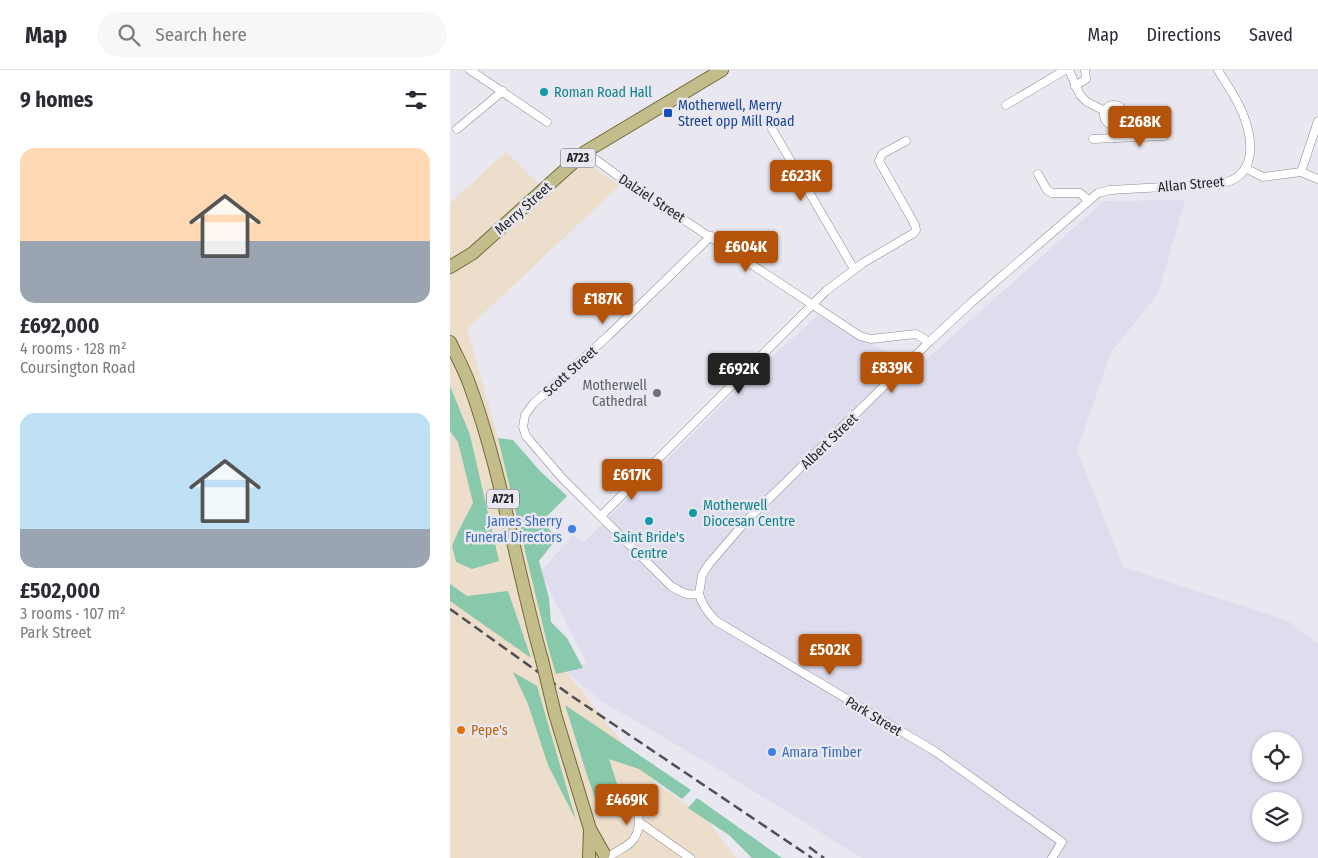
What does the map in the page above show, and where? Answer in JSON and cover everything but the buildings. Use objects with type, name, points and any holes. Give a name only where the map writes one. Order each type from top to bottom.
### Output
[{"type":"main road","name":"Merry Street","points":[[450,267],[473,253],[585,152],[717,71]]},
{"type":"main road","name":"A721","points":[[450,342],[469,382],[489,444],[555,714],[590,829],[602,857]]},
{"type":"street","points":[[470,70],[547,122]]},
{"type":"street","points":[[1006,105],[1067,70],[1080,95],[1087,102],[1105,111]]},
{"type":"street","points":[[1075,86],[1086,79],[1085,70]]},
{"type":"street","points":[[1218,70],[1243,113],[1248,130],[1250,158],[1245,168],[1262,177],[1301,172],[1318,179]]},
{"type":"street","points":[[458,129],[503,92]]},
{"type":"street","points":[[1116,105],[1121,108],[1124,117],[1121,122],[1115,125],[1107,122],[1104,116],[1105,111],[1110,106],[1116,105]]},
{"type":"street","points":[[1301,172],[1318,121]]},
{"type":"street","points":[[768,122],[854,269]]},
{"type":"street","points":[[1115,125],[1116,138]]},
{"type":"street","points":[[1093,139],[1164,136]]},
{"type":"street","points":[[699,594],[691,595],[671,586],[601,516],[826,291],[854,269],[914,233],[916,230],[915,224],[879,161],[882,154],[906,141]]},
{"type":"street","name":"Dalziel Street","points":[[585,152],[628,183],[860,336],[871,339],[916,334],[929,342]]},
{"type":"street","name":"Allan Street","points":[[1088,200],[1098,193],[1110,190],[1224,183],[1236,178],[1245,168]]},
{"type":"street","points":[[1038,174],[1046,190],[1052,193],[1080,194],[1088,200]]},
{"type":"street","name":"Albert Street","points":[[699,594],[702,575],[734,535],[929,342],[1088,200]]},
{"type":"street","name":"Scott Street","points":[[601,516],[562,478],[526,436],[524,426],[525,415],[533,404],[610,335],[711,236]]},
{"type":"street","name":"Park Street","points":[[699,594],[704,608],[716,621],[936,752],[1062,842],[1052,858]]},
{"type":"street","points":[[602,857],[631,842],[636,835],[639,826],[639,816],[634,793]]},
{"type":"street","points":[[639,822],[690,858]]},
{"type":"shaded area","points":[[506,152],[549,194],[582,161],[620,185],[467,329],[564,669],[654,782],[705,817],[736,858],[450,858],[450,203]]},
{"type":"shaded area","points":[[1185,200],[1158,294],[1111,352],[1077,451],[1123,567],[1286,620],[1318,644],[1318,858],[862,858],[708,763],[601,701],[564,669],[587,663],[540,572],[573,535],[583,543],[745,382],[818,315],[864,341],[919,366],[1104,201]]},
{"type":"green space","points":[[450,386],[470,435],[499,561],[472,569],[456,562],[452,546],[473,503],[458,442],[450,431]]},
{"type":"green space","points":[[498,438],[513,440],[541,472],[567,496],[542,521],[557,538],[539,561],[549,598],[551,622],[567,638],[583,668],[556,674]]},
{"type":"green space","points":[[450,584],[467,596],[508,591],[531,658],[450,601]]},
{"type":"green space","points":[[513,672],[537,686],[576,820],[548,765],[528,704]]},
{"type":"green space","points":[[565,705],[691,790],[682,799],[639,769],[609,759],[628,818],[601,814]]},
{"type":"green space","points":[[697,798],[782,858],[752,858],[729,835],[688,808]]},
{"type":"railway","points":[[450,609],[573,697],[812,858]]},
{"type":"railway","points":[[809,847],[824,858]]},
{"type":"place","name":"Roman Road Hall","points":[[544,92]]},
{"type":"place","name":"Motherwell, Merry Street opp Mill Road","points":[[668,113]]},
{"type":"place","name":"Motherwell Cathedral","points":[[657,393]]},
{"type":"place","name":"Motherwell Diocesan Centre","points":[[693,513]]},
{"type":"place","name":"Saint Bride's Centre","points":[[649,521]]},
{"type":"place","name":"James Sherry Funeral Directors","points":[[572,529]]},
{"type":"place","name":"Pepe's","points":[[461,730]]},
{"type":"place","name":"Amara Timber","points":[[772,752]]}]
